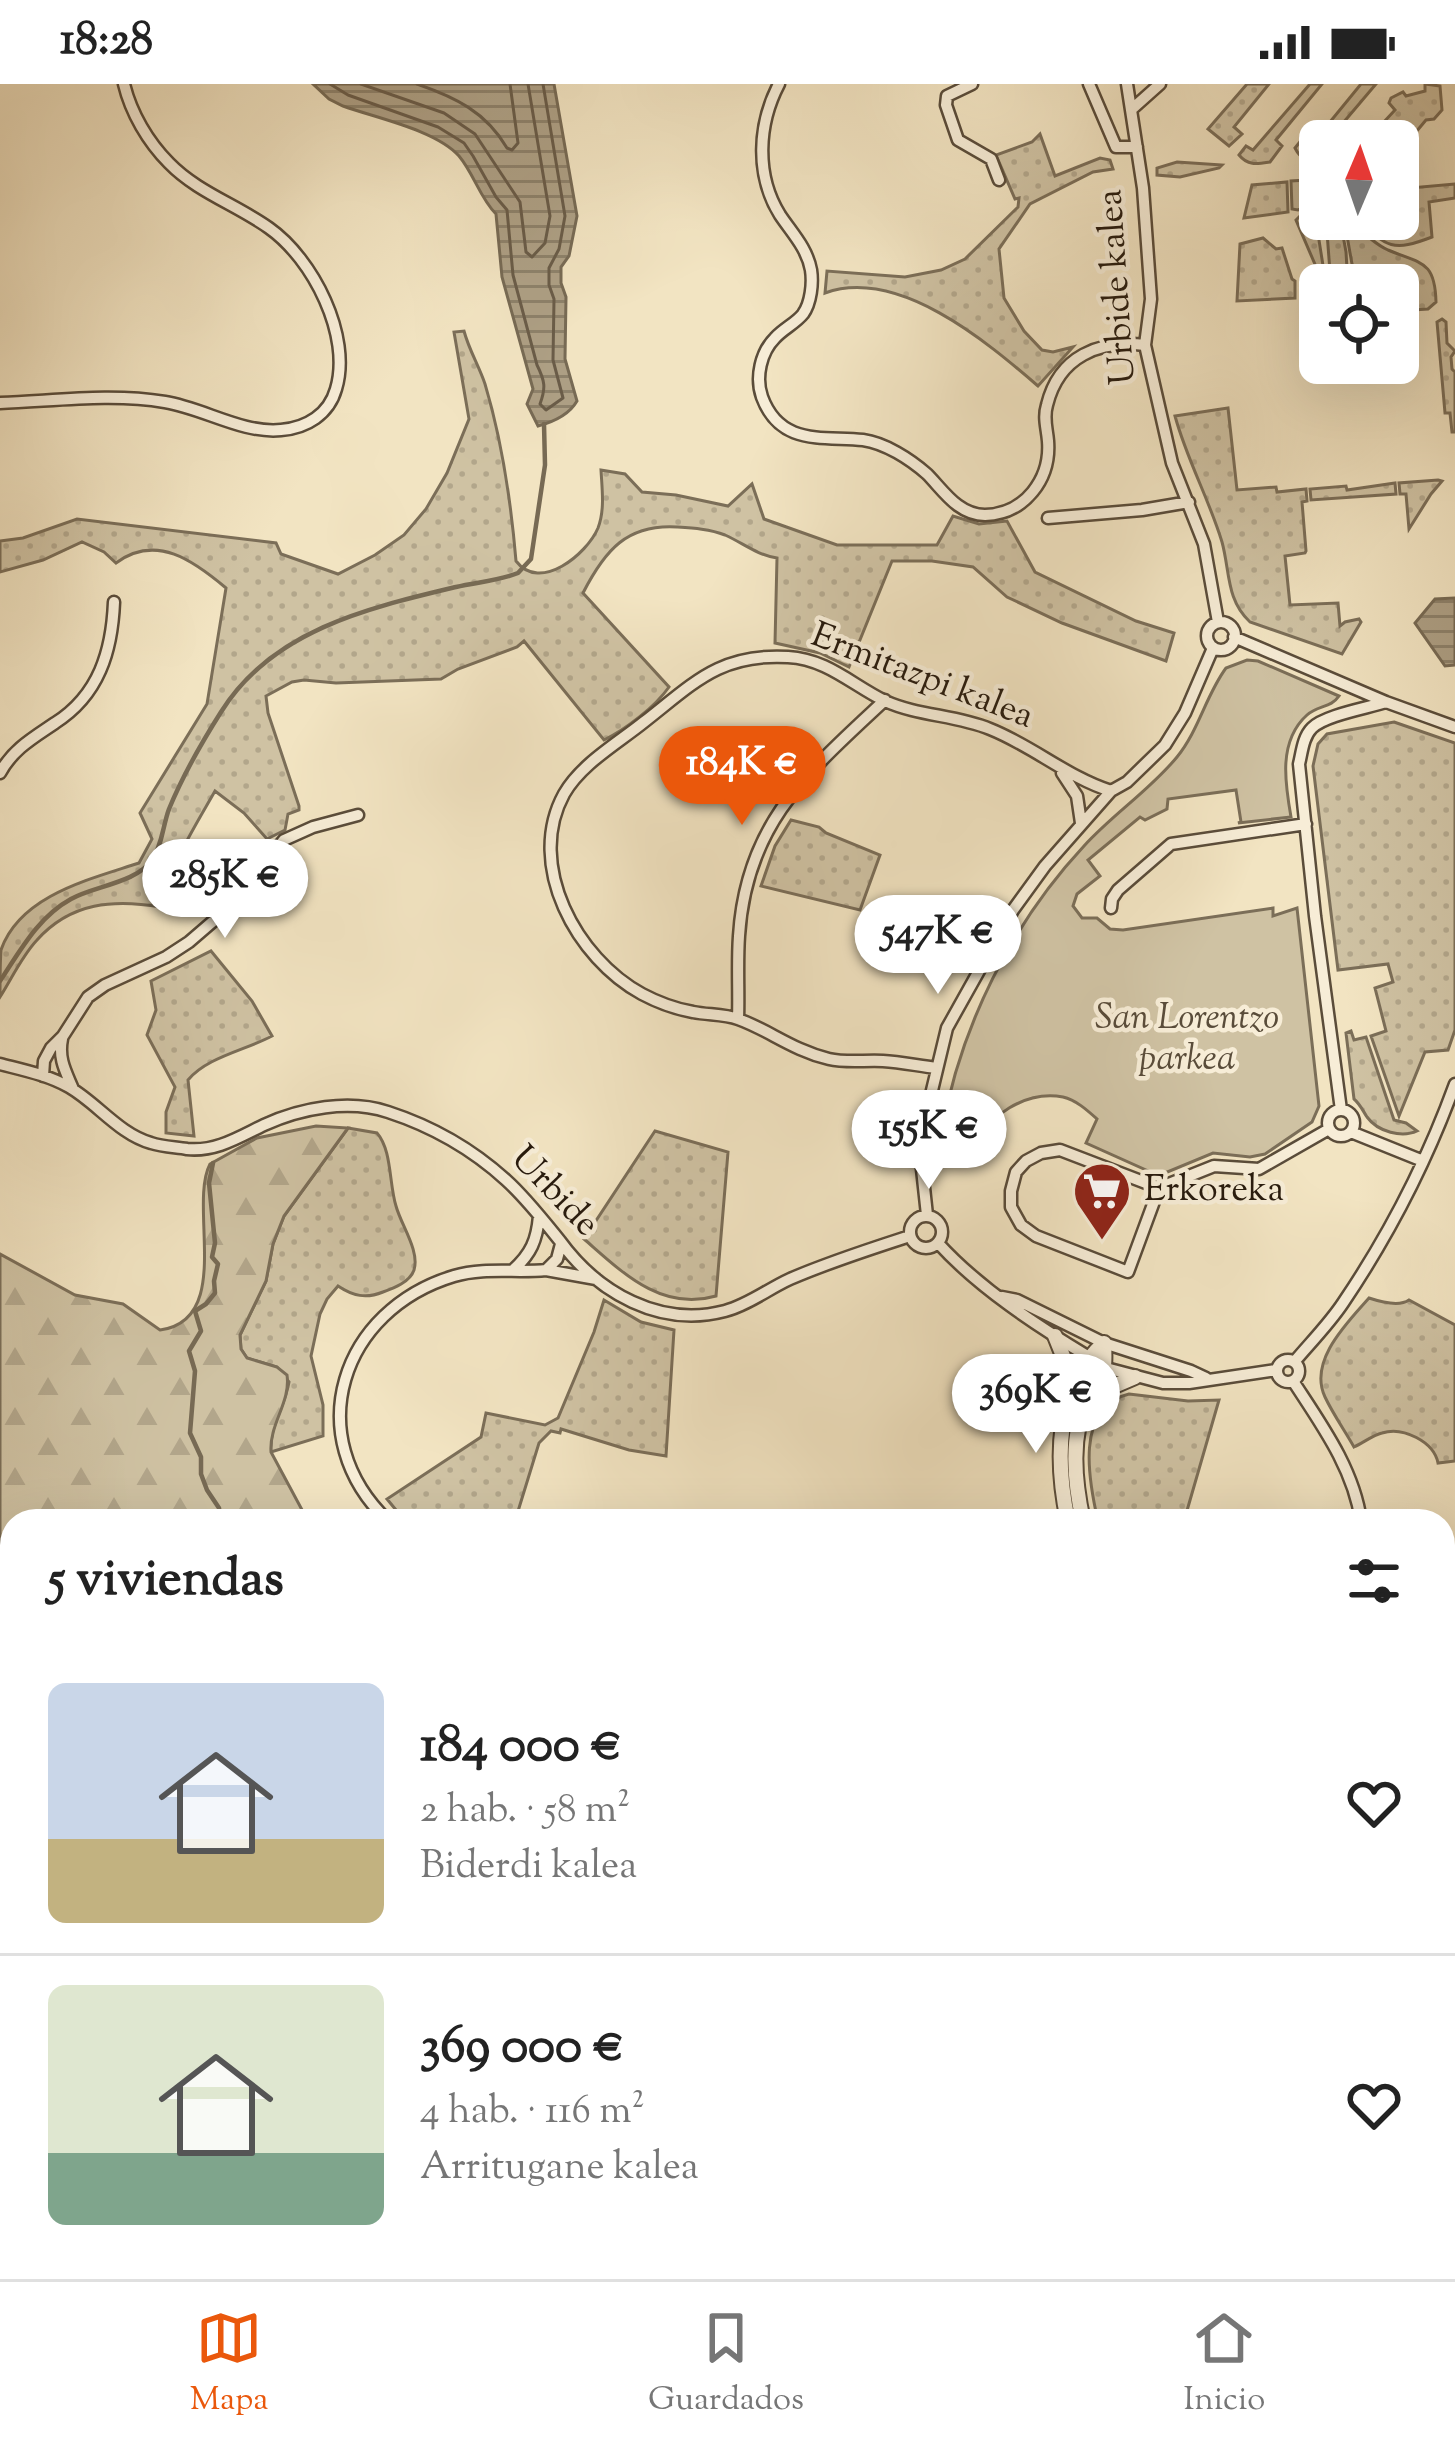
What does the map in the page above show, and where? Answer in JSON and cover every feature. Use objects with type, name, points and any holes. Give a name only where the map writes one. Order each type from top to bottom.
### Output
[{"type":"street","points":[[0,403],[148,400],[258,430],[280,430],[312,422],[332,400],[340,368],[337,331],[325,299],[300,259],[274,231],[175,169],[155,148],[128,101],[124,84]]},
{"type":"street","points":[[779,84],[767,110],[764,166],[778,212],[808,257],[812,285],[805,313],[772,340],[762,357],[763,399],[782,427],[820,439],[883,446],[921,470],[957,505],[977,514],[997,512],[1028,499],[1040,483],[1047,466],[1046,406],[1070,364],[1091,349],[1120,342],[1145,345]]},
{"type":"street","points":[[973,84],[947,96],[946,105],[958,140],[991,159],[999,180]]},
{"type":"street","points":[[1089,84],[1116,147],[1137,147]]},
{"type":"street","name":"Urbide kalea","points":[[1126,84],[1137,147],[1151,299],[1145,345],[1172,463],[1204,544],[1218,622]]},
{"type":"street","points":[[1132,109],[1160,84]]},
{"type":"street","points":[[1048,518],[1189,502]]},
{"type":"street","points":[[0,773],[8,757],[78,705],[94,683],[106,663],[115,602]]},
{"type":"street","points":[[1214,647],[1207,636],[1210,627],[1218,622],[1230,625],[1234,637],[1455,727]]},
{"type":"street","points":[[1214,647],[1227,648],[1234,637]]},
{"type":"street","points":[[927,1216],[922,1169],[928,1107],[947,1028],[1012,910],[1081,823],[1166,745],[1214,647]]},
{"type":"street","name":"Ermitazpi kalea","points":[[937,1068],[834,1061],[795,1049],[739,1019],[692,1012],[624,983],[588,949],[563,908],[554,880],[554,824],[564,794],[586,767],[700,678],[726,663],[756,656],[818,663],[901,707],[991,729],[1111,791]]},
{"type":"street","points":[[739,1019],[739,934],[746,888],[764,835],[805,776],[885,700]]},
{"type":"street","points":[[1341,1110],[1299,764],[1310,729],[1387,702]]},
{"type":"street","name":"Ermitazpi kalea","points":[[1056,766],[1076,796],[1081,823]]},
{"type":"street","points":[[1092,785],[1097,806]]},
{"type":"street","points":[[1076,796],[1097,806]]},
{"type":"street","points":[[43,1076],[51,1072],[63,1036],[88,997],[178,950],[225,911],[284,840],[358,815]]},
{"type":"street","points":[[1112,908],[1118,890],[1171,844],[1306,824]]},
{"type":"street","points":[[0,1064],[19,1069],[55,1056]]},
{"type":"street","points":[[55,1056],[74,1089]]},
{"type":"street","name":"Urbide","points":[[19,1069],[74,1089],[148,1143],[195,1150],[216,1147],[269,1123],[319,1108],[385,1110],[436,1131],[472,1153],[505,1179],[598,1280],[636,1306],[676,1317],[728,1311],[803,1274],[910,1236]]},
{"type":"street","points":[[1294,1361],[1340,1307],[1387,1234],[1455,1084]]},
{"type":"street","points":[[1329,1130],[1329,1117],[1341,1110]]},
{"type":"street","points":[[1341,1110],[1352,1116],[1351,1132]]},
{"type":"street","points":[[1329,1130],[1339,1137],[1351,1132],[1423,1161]]},
{"type":"street","points":[[1160,1188],[1128,1272],[1036,1236],[1021,1226],[1011,1208],[1016,1172],[1041,1153],[1060,1150],[1160,1188],[1214,1166],[1258,1169],[1329,1130]]},
{"type":"street","points":[[513,1270],[536,1242],[539,1216]]},
{"type":"street","points":[[927,1216],[940,1223],[943,1233],[930,1248],[920,1247],[910,1236],[913,1222],[927,1216]]},
{"type":"street","points":[[938,1243],[1025,1317],[1106,1368],[1163,1383],[1276,1370]]},
{"type":"street","points":[[528,1256],[562,1244]]},
{"type":"street","points":[[546,1270],[557,1259],[562,1244]]},
{"type":"street","points":[[378,1509],[360,1486],[345,1451],[340,1423],[340,1396],[352,1355],[378,1320],[417,1293],[456,1276],[546,1270],[598,1280]]},
{"type":"street","points":[[1002,1297],[1104,1342],[1206,1378]]},
{"type":"street","points":[[1054,1336],[1069,1374],[1060,1442],[1066,1509]]},
{"type":"street","points":[[1070,1392],[1089,1357],[1104,1342]]},
{"type":"street","points":[[1080,1509],[1075,1444],[1088,1397],[1106,1368],[1104,1342]]},
{"type":"street","points":[[1276,1370],[1281,1361],[1294,1361],[1299,1372],[1293,1381]]},
{"type":"street","points":[[1276,1370],[1280,1379],[1293,1381],[1334,1444],[1358,1509]]},
{"type":"street","points":[[1083,1416],[1107,1389],[1135,1378]]},
{"type":"green space","points":[[1247,84],[1269,84],[1234,127],[1242,134],[1229,146],[1208,129]]},
{"type":"green space","points":[[1310,84],[1322,84],[1276,140],[1282,146],[1270,162],[1242,159],[1239,155],[1246,146],[1253,150]]},
{"type":"green space","points":[[1361,84],[1376,84],[1346,120],[1332,120]]},
{"type":"green space","points":[[1425,84],[1440,86],[1442,110],[1434,119],[1419,128],[1419,120],[1386,120],[1395,110],[1391,98],[1425,91]]},
{"type":"green space","points":[[1040,134],[1055,176],[1100,158],[1110,160],[1113,169],[1093,172],[1030,204],[999,249],[1004,298],[1024,331],[1042,350],[1073,347],[1038,386],[967,330],[911,299],[882,290],[825,293],[827,271],[905,277],[941,270],[965,259],[1018,207],[1019,198],[1015,199],[996,155],[1032,142]]},
{"type":"green space","points":[[1177,162],[1222,165],[1180,177],[1157,175],[1157,168]]},
{"type":"green space","points":[[1299,180],[1298,210],[1292,209],[1291,181]]},
{"type":"green space","points":[[1287,182],[1288,212],[1244,218],[1252,185]]},
{"type":"green space","points":[[1455,184],[1455,198],[1429,202],[1432,237],[1399,246],[1384,240],[1419,240],[1419,187]]},
{"type":"green space","points":[[1263,238],[1276,249],[1282,248],[1295,281],[1295,298],[1237,301],[1240,244]]},
{"type":"green space","points":[[1305,240],[1319,240],[1323,264],[1315,264]]},
{"type":"green space","points":[[1328,240],[1344,240],[1347,264],[1329,264]]},
{"type":"green space","points":[[1348,240],[1373,240],[1424,266],[1433,278],[1436,302],[1419,310],[1419,264],[1352,264]]},
{"type":"green space","points":[[1442,319],[1447,343],[1455,351],[1451,357],[1455,432],[1450,413],[1445,413],[1437,322]]},
{"type":"green space","points":[[464,331],[496,427],[516,561],[526,570],[550,571],[584,549],[602,514],[601,470],[625,474],[642,492],[728,506],[752,484],[764,519],[837,545],[937,545],[953,516],[979,524],[1007,521],[1035,572],[1136,621],[1174,633],[1166,661],[1007,597],[973,567],[892,561],[849,667],[820,653],[775,643],[777,558],[707,530],[644,530],[609,552],[583,593],[669,687],[630,724],[604,740],[524,641],[441,679],[292,682],[266,696],[299,806],[288,814],[285,830],[267,839],[215,791],[177,862],[161,907],[110,904],[64,918],[32,946],[0,997],[1,950],[24,915],[59,892],[139,863],[152,839],[140,813],[207,704],[226,588],[174,554],[146,550],[116,563],[82,542],[0,572],[0,541],[77,519],[276,543],[281,554],[338,574],[404,535],[447,473],[469,419],[454,332]]},
{"type":"green space","points":[[1228,408],[1237,490],[1306,489],[1307,501],[1302,502],[1306,551],[1285,556],[1290,605],[1338,603],[1340,626],[1359,619],[1342,654],[1250,622],[1237,604],[1222,542],[1175,416]]},
{"type":"green space","points":[[1442,481],[1409,529],[1406,494],[1400,494],[1399,483]]},
{"type":"green space","points":[[1395,483],[1396,494],[1311,500],[1310,489],[1346,486],[1347,490]]},
{"type":"green space","name":"San Lorentzo parkea","points":[[1247,660],[1339,696],[1307,715],[1291,737],[1286,777],[1291,817],[1238,823],[1236,790],[1168,799],[1167,809],[1145,820],[1140,817],[1088,860],[1100,876],[1077,894],[1073,906],[1082,918],[1097,918],[1110,929],[1123,930],[1273,908],[1273,916],[1297,908],[1319,1106],[1312,1122],[1265,1154],[1213,1153],[1155,1174],[1086,1143],[1097,1119],[1063,1097],[1035,1098],[1009,1108],[971,1147],[942,1131],[976,1015],[1034,908],[1084,846],[1177,757],[1226,668]]},
{"type":"green space","points":[[1394,722],[1455,743],[1455,1030],[1448,1050],[1425,1052],[1399,1116],[1371,1036],[1386,1031],[1375,988],[1393,982],[1388,964],[1338,970],[1313,766],[1318,744],[1327,734]]},
{"type":"green space","points":[[791,820],[819,827],[880,855],[860,910],[761,886],[775,846]]},
{"type":"green space","points":[[211,951],[252,1001],[272,1036],[196,1072],[188,1080],[194,1136],[166,1133],[166,1112],[175,1087],[147,1035],[156,1010],[151,981]]},
{"type":"green space","points":[[1351,1031],[1354,1040],[1366,1037],[1394,1120],[1417,1131],[1384,1130],[1354,1099],[1346,1033]]},
{"type":"green space","points":[[316,1126],[348,1128],[284,1216],[266,1281],[240,1335],[247,1358],[287,1375],[271,1452],[302,1509],[0,1509],[0,1254],[75,1295],[123,1304],[160,1330],[182,1322],[196,1306],[203,1284],[203,1206],[210,1164],[257,1138]]},
{"type":"green space","points":[[348,1128],[377,1133],[382,1140],[414,1270],[401,1284],[377,1294],[360,1295],[338,1286],[327,1299],[311,1356],[323,1405],[323,1436],[271,1452],[289,1382],[277,1367],[247,1358],[240,1335],[266,1281],[284,1216]]},
{"type":"green space","points":[[655,1131],[728,1152],[716,1296],[696,1299],[660,1294],[628,1276],[584,1239]]},
{"type":"green space","points":[[1369,1298],[1395,1303],[1409,1300],[1455,1325],[1455,1461],[1438,1463],[1424,1442],[1399,1432],[1379,1434],[1354,1447],[1328,1403],[1321,1383],[1326,1356]]},
{"type":"green space","points":[[604,1300],[641,1322],[674,1330],[666,1456],[561,1429],[560,1433],[551,1431],[539,1443],[519,1509],[395,1509],[387,1499],[481,1437],[486,1413],[545,1425],[558,1418]]},
{"type":"green space","points":[[1129,1394],[1219,1400],[1187,1509],[1096,1509],[1090,1448],[1100,1414]]},
{"type":"water","points":[[313,84],[554,84],[577,216],[569,256],[561,267],[566,297],[565,359],[577,401],[565,414],[538,426],[527,404],[533,389],[502,277],[496,214],[459,156],[421,132],[343,106]]},
{"type":"water","points":[[1455,598],[1455,665],[1445,666],[1415,623],[1435,599]]},
{"type":"waterway","points":[[0,981],[59,906],[136,874],[152,860],[169,809],[200,747],[242,684],[267,661],[295,642],[356,614],[518,573],[531,559],[545,465],[544,424]]},
{"type":"waterway","points":[[213,1163],[209,1183],[212,1257],[218,1264],[215,1293],[195,1311],[201,1331],[189,1351],[195,1371],[190,1433],[201,1457],[207,1490],[219,1509]]},
{"type":"place","name":"Erkoreka","points":[[1102,1242]]}]
